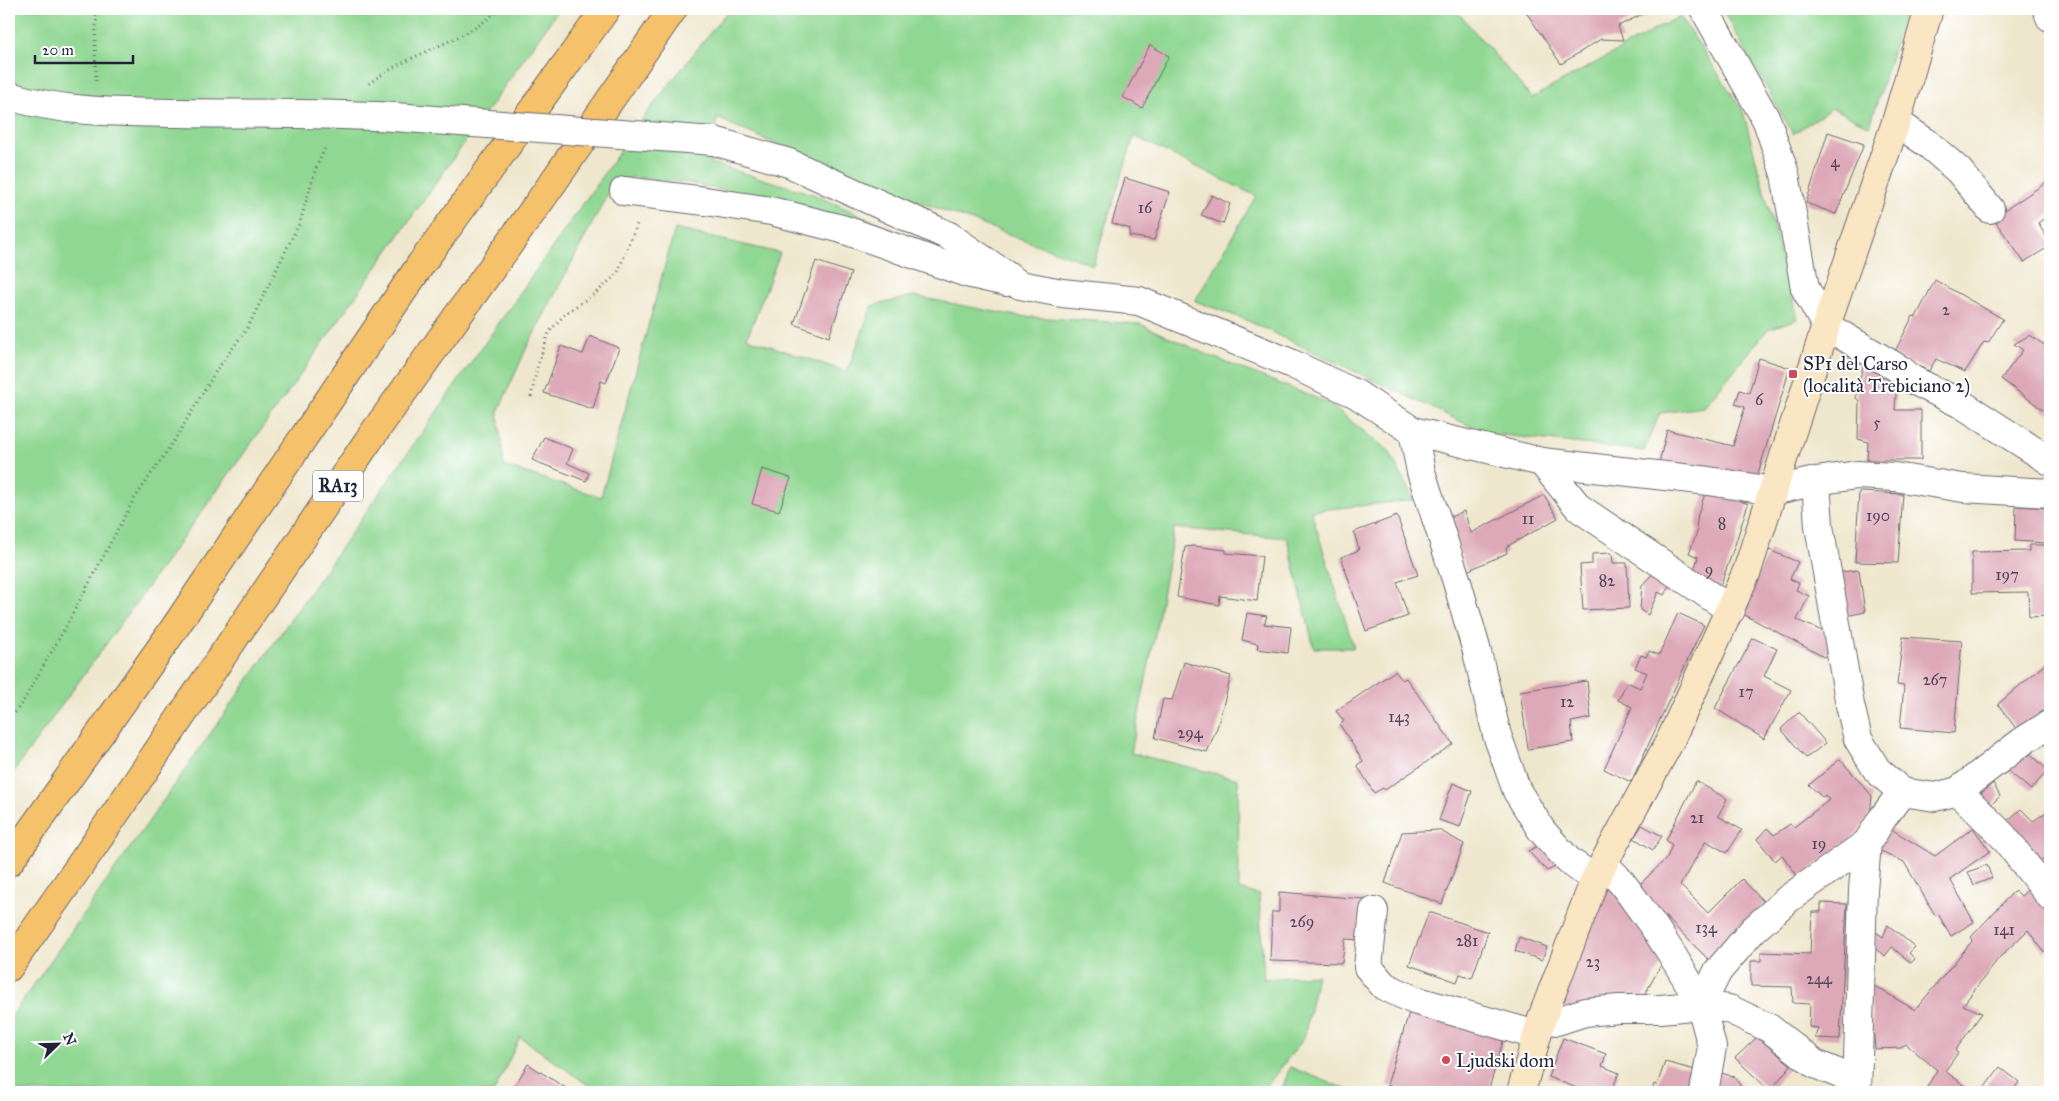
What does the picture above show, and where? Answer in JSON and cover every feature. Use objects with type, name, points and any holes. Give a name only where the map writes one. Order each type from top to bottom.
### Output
[{"type":"highway","name":"RA13","points":[[9,862],[172,630],[422,264],[606,9]]},
{"type":"highway","name":"RA13","points":[[9,967],[368,441],[547,191],[673,9]]},
{"type":"highway","points":[[547,191],[690,9]]},
{"type":"main road","points":[[1521,1092],[1539,1026],[1599,872],[1670,741],[1731,610],[1760,534],[1772,491],[1826,326],[1896,122],[1929,9]]},
{"type":"street","points":[[1704,9],[1767,121],[1784,174],[1805,288],[1826,326],[1901,370],[1913,380],[1963,405],[2050,461]]},
{"type":"street","points":[[2047,9],[2050,17]]},
{"type":"street","points":[[9,96],[40,105],[97,112],[340,114],[714,141],[789,164],[948,236],[1020,285]]},
{"type":"street","points":[[1896,122],[1927,143],[1959,171],[1990,209]]},
{"type":"street","points":[[636,192],[771,211],[842,229],[966,273],[1062,293],[1139,301],[1290,363],[1348,390],[1413,431],[1542,462],[1709,481],[1772,491],[1816,481],[1857,475],[1895,477],[1963,488],[2050,493]]},
{"type":"street","points":[[1413,431],[1421,472],[1457,582],[1476,648],[1497,734],[1517,791],[1542,831],[1569,861],[1599,872],[1614,873],[1678,962],[1702,1005],[1712,1047],[1704,1092]]},
{"type":"street","points":[[1542,462],[1579,508],[1731,610]]},
{"type":"street","points":[[1816,481],[1819,526],[1850,705],[1858,739],[1877,770],[1902,792],[1935,797],[1958,791],[2023,741],[2050,724]]},
{"type":"street","points":[[1958,791],[2003,836],[2050,896]]},
{"type":"street","points":[[1702,1005],[1718,971],[1753,930],[1788,899],[1866,843],[1902,792]]},
{"type":"street","points":[[1374,910],[1368,966],[1384,986],[1414,1000],[1539,1026],[1585,1012],[1702,1005],[1729,1009],[1769,1028],[1815,1064],[1857,1087],[1866,843]]},
{"type":"path","points":[[97,9],[95,43],[97,112]]},
{"type":"path","points":[[9,721],[24,700],[65,628],[134,501],[179,433],[216,371],[248,327],[300,222],[316,168],[340,114],[371,82],[408,59],[465,34],[490,18],[499,9]]},
{"type":"path","points":[[531,397],[536,368],[549,332],[566,313],[596,293],[617,274],[634,232],[636,192]]},
{"type":"green space","points":[[9,9],[559,9],[276,409],[9,778]]},
{"type":"green space","points":[[729,9],[1455,9],[1532,98],[1680,16],[1743,111],[1798,319],[1768,329],[1704,407],[1660,413],[1644,451],[1485,433],[1244,319],[1195,301],[1256,196],[1134,136],[1093,265],[838,172],[717,118],[710,163],[813,194],[959,259],[821,212],[690,183],[631,177],[612,186],[526,349],[498,412],[504,466],[601,497],[675,229],[780,253],[747,338],[847,372],[872,306],[913,296],[1017,316],[1140,324],[1203,353],[1328,403],[1389,451],[1414,500],[1311,511],[1354,648],[1314,648],[1287,538],[1174,528],[1131,753],[1238,779],[1239,889],[1259,895],[1264,979],[1317,975],[1304,1038],[1262,1092],[598,1092],[520,1037],[494,1092],[9,1092],[9,1020],[646,114]]},
{"type":"green space","points":[[1722,9],[1905,9],[1870,126],[1832,108],[1793,134]]},
{"type":"green space","points":[[1290,1067],[1353,1092],[1281,1092]]},
{"type":"building","points":[[1524,9],[1653,9],[1618,26],[1623,40],[1601,39],[1561,64]]},
{"type":"building","points":[[1150,45],[1169,56],[1142,108],[1123,97]]},
{"type":"building","points":[[1828,132],[1864,144],[1836,214],[1806,203]]},
{"type":"building","points":[[1125,178],[1170,192],[1154,240],[1129,236],[1130,229],[1112,223]]},
{"type":"building","points":[[2050,180],[2050,214],[2038,223],[2050,246],[2024,262],[1993,218]]},
{"type":"building","points":[[1212,195],[1230,204],[1223,224],[1201,215]]},
{"type":"building","points":[[816,261],[851,273],[829,337],[794,324]]},
{"type":"building","points":[[1935,280],[2003,319],[1988,343],[1984,342],[1965,372],[1936,359],[1929,371],[1893,355],[1913,316],[1916,317]]},
{"type":"building","points":[[2030,335],[2050,349],[2050,415],[2001,379],[2023,350],[2014,344]]},
{"type":"building","points":[[590,336],[619,348],[606,383],[601,381],[593,409],[544,393],[561,346],[583,354]]},
{"type":"building","points":[[1759,358],[1790,368],[1756,480],[1659,463],[1667,430],[1733,446],[1745,407],[1735,404],[1740,390],[1749,393]]},
{"type":"building","points":[[1863,365],[1900,386],[1896,394],[1895,410],[1921,410],[1921,460],[1867,460],[1868,442],[1858,439],[1859,401],[1856,398]]},
{"type":"building","points":[[544,437],[573,449],[567,463],[589,473],[586,481],[532,460]]},
{"type":"building","points":[[762,469],[791,478],[779,511],[752,504]]},
{"type":"building","points":[[1707,488],[1748,504],[1719,589],[1692,577],[1698,557],[1689,553],[1698,530],[1696,527],[1698,514]]},
{"type":"building","points":[[1859,492],[1903,494],[1898,563],[1855,562]]},
{"type":"building","points":[[1544,495],[1558,518],[1506,547],[1507,553],[1467,571],[1448,518],[1464,511],[1471,533]]},
{"type":"building","points":[[2016,506],[2050,508],[2047,543],[2015,541]]},
{"type":"building","points":[[1397,516],[1418,575],[1397,582],[1408,616],[1366,631],[1341,557],[1359,550],[1354,532]]},
{"type":"building","points":[[2029,545],[2050,545],[2050,616],[2029,617],[2028,592],[1972,593],[1972,552],[2029,551]]},
{"type":"building","points":[[1193,546],[1226,550],[1226,553],[1262,556],[1257,601],[1220,596],[1219,605],[1177,597],[1185,547]]},
{"type":"building","points":[[1769,550],[1798,562],[1790,579],[1799,583],[1796,590],[1809,596],[1797,620],[1829,634],[1830,645],[1824,657],[1741,613]]},
{"type":"building","points":[[1612,553],[1613,563],[1627,563],[1629,608],[1583,610],[1580,565],[1592,564],[1592,554]]},
{"type":"building","points":[[1657,569],[1673,579],[1664,595],[1658,592],[1648,615],[1640,610],[1642,585]]},
{"type":"building","points":[[1859,570],[1865,612],[1841,617],[1831,573]]},
{"type":"building","points":[[1247,613],[1267,616],[1264,624],[1291,627],[1288,653],[1257,649],[1258,644],[1242,640]]},
{"type":"building","points":[[1678,613],[1704,625],[1631,782],[1604,769],[1632,707],[1618,700],[1627,682],[1640,688],[1647,673],[1635,668],[1641,655],[1646,657],[1649,651],[1659,655]]},
{"type":"building","points":[[1903,637],[1962,641],[1954,733],[1900,728],[1904,686],[1897,685]]},
{"type":"building","points":[[1753,638],[1777,649],[1764,676],[1791,690],[1764,739],[1715,708]]},
{"type":"building","points":[[2050,660],[2050,711],[2020,734],[1998,704]]},
{"type":"building","points":[[1184,662],[1231,676],[1217,728],[1207,752],[1155,738],[1163,699],[1172,700]]},
{"type":"building","points":[[1395,671],[1402,680],[1406,678],[1453,744],[1385,790],[1383,788],[1374,793],[1357,765],[1363,761],[1340,725],[1344,721],[1336,711]]},
{"type":"building","points":[[1587,681],[1591,718],[1571,722],[1573,742],[1528,749],[1520,691]]},
{"type":"building","points":[[1799,712],[1826,743],[1806,758],[1781,729]]},
{"type":"building","points":[[2026,750],[2048,770],[2031,790],[2007,770]]},
{"type":"building","points":[[1840,759],[1872,796],[1870,815],[1857,833],[1799,878],[1782,855],[1775,861],[1757,839],[1767,828],[1774,835],[1790,824],[1794,827],[1829,800],[1825,795],[1822,797],[1809,785]]},
{"type":"building","points":[[1696,781],[1727,799],[1718,816],[1742,830],[1727,853],[1706,841],[1680,885],[1708,913],[1742,879],[1765,903],[1711,962],[1636,888],[1667,858],[1672,845],[1666,840]]},
{"type":"building","points":[[1453,783],[1472,791],[1460,827],[1439,820]]},
{"type":"building","points":[[1993,783],[2000,796],[1986,810],[1977,797]]},
{"type":"building","points":[[2021,809],[2033,821],[2050,810],[2050,854],[2037,863],[2000,827]]},
{"type":"building","points":[[1642,825],[1662,836],[1653,850],[1634,838]]},
{"type":"building","points":[[1888,827],[1935,856],[1973,828],[1990,851],[1950,879],[1974,922],[1951,936],[1938,914],[1935,915],[1904,862],[1875,848]]},
{"type":"building","points":[[1439,830],[1464,844],[1442,904],[1385,883],[1402,832]]},
{"type":"building","points":[[1542,844],[1561,864],[1547,871],[1528,851]]},
{"type":"building","points":[[1987,865],[1992,878],[1974,885],[1968,872]]},
{"type":"building","points":[[1609,884],[1665,958],[1642,999],[1559,1008],[1583,944]]},
{"type":"building","points":[[2032,886],[2050,911],[2050,947],[2044,952],[2028,930],[1998,959],[1963,1005],[1982,1013],[1955,1051],[1958,1053],[1945,1071],[1971,1090],[1969,1092],[1924,1092],[1937,1070],[1906,1044],[1901,1048],[1875,1049],[1871,984],[1915,1010],[1973,940],[1971,937],[2015,890],[2021,896]]},
{"type":"building","points":[[1279,892],[1364,899],[1361,940],[1345,939],[1342,963],[1270,961],[1272,912],[1279,912]]},
{"type":"building","points":[[1821,903],[1847,904],[1840,1039],[1815,1038],[1818,1028],[1809,1027],[1810,1004],[1793,1003],[1792,987],[1751,986],[1751,961],[1761,961],[1761,952],[1810,954],[1812,912],[1821,912]]},
{"type":"building","points":[[1429,912],[1488,932],[1472,978],[1460,974],[1457,982],[1409,965]]},
{"type":"building","points":[[1888,925],[1915,947],[1909,953],[1915,959],[1911,963],[1892,947],[1885,956],[1874,948],[1876,932],[1883,937]]},
{"type":"building","points":[[1519,937],[1547,947],[1542,960],[1515,951]]},
{"type":"building","name":"Ljudski dom","points":[[1411,1006],[1505,1035],[1488,1092],[1411,1092],[1387,1085]]},
{"type":"building","points":[[1757,1037],[1791,1065],[1770,1091],[1735,1058]]},
{"type":"building","points":[[1563,1038],[1606,1054],[1602,1066],[1619,1073],[1611,1092],[1575,1092],[1577,1088],[1548,1077]]},
{"type":"building","points":[[1665,1062],[1695,1070],[1690,1092],[1652,1092],[1654,1084],[1657,1085]]},
{"type":"building","points":[[528,1064],[572,1092],[511,1092]]},
{"type":"building","points":[[2000,1067],[2019,1082],[2012,1092],[1981,1092]]},
{"type":"building","points":[[1718,1072],[1735,1077],[1744,1092],[1716,1092]]},
{"type":"place","name":"SP1 del Carso (località Trebiciano 2)","points":[[1793,374]]},
{"type":"place","name":"Ljudski dom","points":[[1446,1060]]}]
